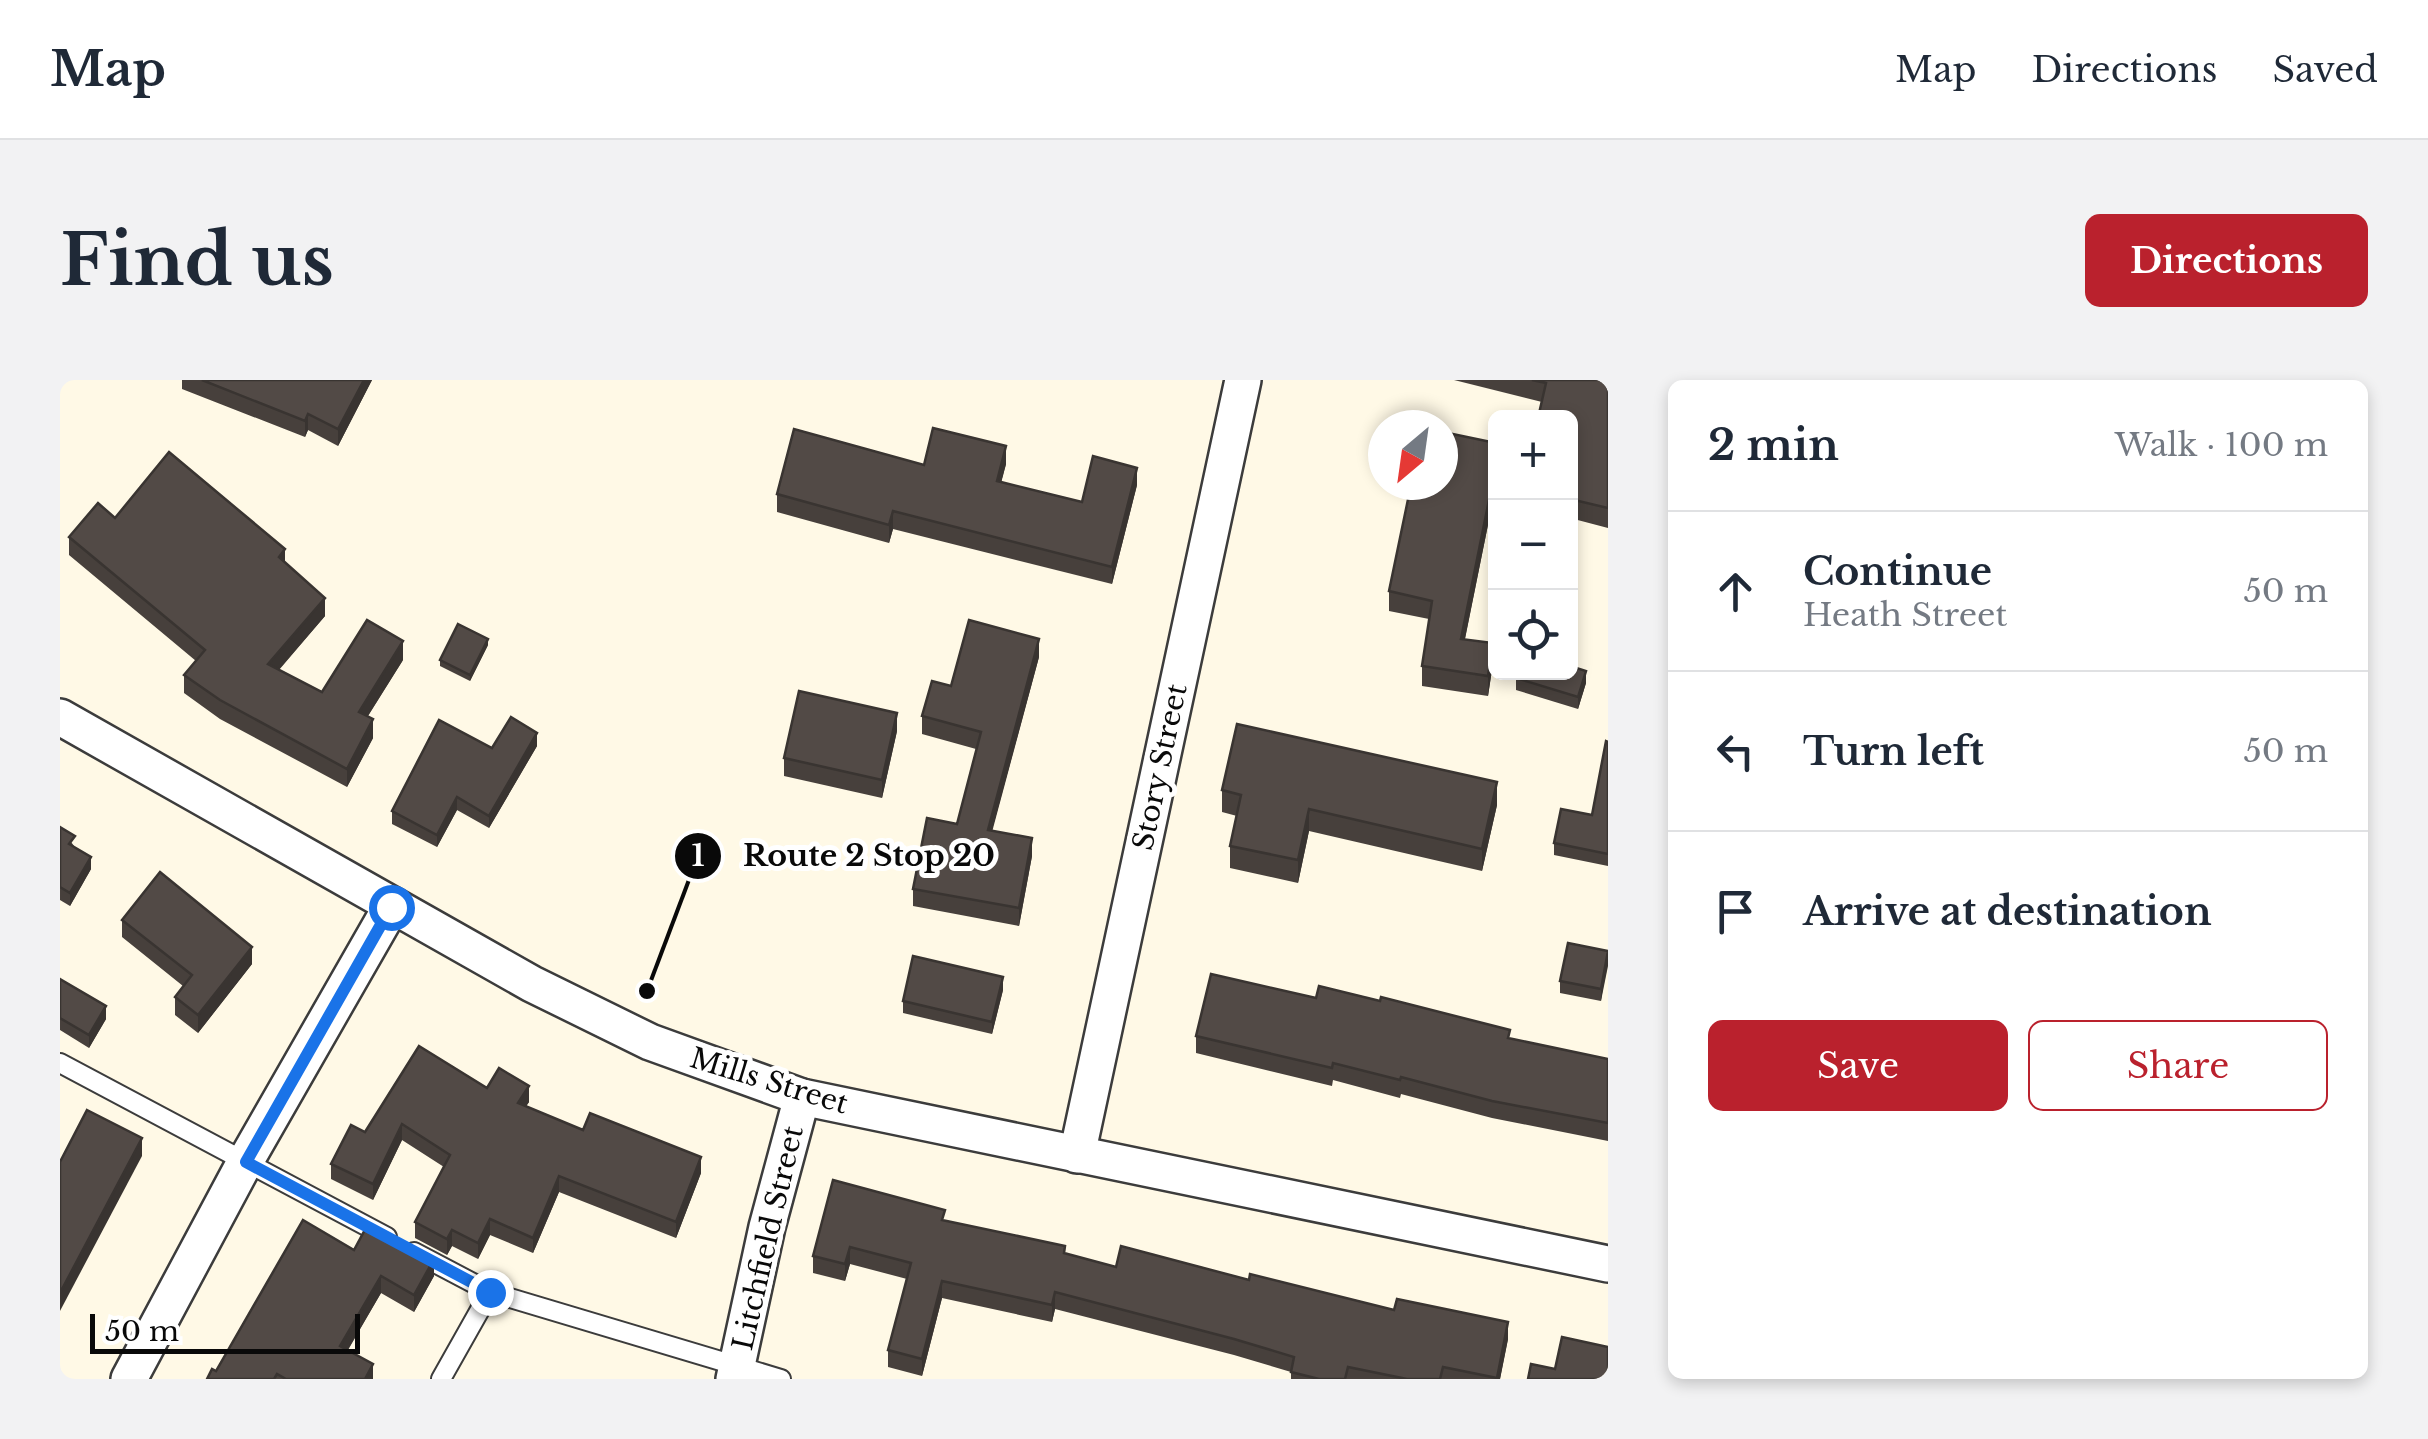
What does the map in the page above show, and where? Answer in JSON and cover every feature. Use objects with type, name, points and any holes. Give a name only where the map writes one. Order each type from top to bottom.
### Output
[{"type":"street","name":"Story Street","points":[[1077,1155],[1243,380]]},
{"type":"street","name":"Mills Street","points":[[60,718],[532,984],[650,1042],[802,1097],[1608,1264]]},
{"type":"street","points":[[129,1379],[246,1162],[391,907]]},
{"type":"street","name":"Litchfield Street","points":[[736,1373],[767,1227],[802,1097]]},
{"type":"lane","points":[[60,1064],[490,1292],[736,1373],[781,1379]]},
{"type":"lane","points":[[441,1379],[490,1292]]},
{"type":"building","points":[[202,380],[364,380],[338,429],[308,414],[305,421]]},
{"type":"building","points":[[1532,380],[1608,380],[1608,508],[1578,501],[1578,410],[1540,410],[1546,383]]},
{"type":"building","points":[[933,428],[1006,446],[997,481],[1082,502],[1093,456],[1137,468],[1112,567],[893,511],[889,525],[777,494],[794,429],[924,465]]},
{"type":"building","points":[[1458,435],[1488,441],[1488,505],[1461,639],[1488,642],[1488,676],[1422,666],[1432,601],[1389,591],[1408,500],[1458,500]]},
{"type":"building","points":[[169,452],[285,549],[279,557],[325,598],[268,664],[322,692],[367,620],[403,641],[359,712],[373,719],[347,769],[220,700],[184,675],[205,650],[69,537],[98,503],[115,518]]},
{"type":"building","points":[[969,620],[1039,639],[988,830],[1032,838],[1019,908],[913,889],[927,818],[957,824],[981,732],[922,716],[932,681],[951,686]]},
{"type":"building","points":[[458,624],[488,639],[470,675],[440,660]]},
{"type":"building","points":[[1578,668],[1586,671],[1578,697],[1523,680],[1578,680]]},
{"type":"building","points":[[799,691],[897,713],[882,780],[784,758]]},
{"type":"building","points":[[511,717],[537,733],[489,816],[457,797],[437,835],[392,811],[439,720],[492,748]]},
{"type":"building","points":[[1237,724],[1497,782],[1482,849],[1309,809],[1298,860],[1230,846],[1241,795],[1222,790]]},
{"type":"building","points":[[1606,741],[1608,854],[1554,843],[1561,809],[1592,815]]},
{"type":"building","points":[[60,827],[75,836],[69,844],[91,857],[70,893],[60,887]]},
{"type":"building","points":[[160,872],[252,947],[198,1015],[175,997],[192,975],[122,920]]},
{"type":"building","points":[[1568,943],[1608,951],[1601,989],[1560,981]]},
{"type":"building","points":[[913,956],[1003,977],[992,1022],[903,1001]]},
{"type":"building","points":[[1211,974],[1316,998],[1319,986],[1380,1001],[1381,997],[1510,1030],[1508,1038],[1608,1059],[1608,1123],[1492,1101],[1333,1063],[1332,1068],[1196,1036]]},
{"type":"building","points":[[60,979],[106,1006],[89,1035],[60,1018]]},
{"type":"building","points":[[419,1046],[487,1088],[499,1068],[529,1086],[518,1103],[583,1130],[590,1113],[701,1157],[676,1222],[559,1176],[533,1238],[490,1219],[478,1243],[452,1230],[447,1239],[415,1222],[450,1155],[402,1124],[373,1184],[331,1164],[351,1125],[365,1132]]},
{"type":"building","points":[[87,1110],[142,1138],[60,1293],[60,1162]]},
{"type":"building","points":[[833,1180],[945,1210],[942,1220],[1065,1246],[1064,1253],[1116,1267],[1121,1246],[1249,1280],[1250,1274],[1394,1310],[1397,1299],[1508,1322],[1497,1378],[1443,1367],[1440,1379],[1407,1379],[1348,1367],[1345,1379],[1319,1379],[1291,1372],[1294,1357],[1055,1292],[1052,1305],[942,1281],[922,1359],[888,1350],[911,1263],[850,1247],[845,1264],[813,1256]]},
{"type":"building","points":[[303,1220],[354,1250],[367,1226],[434,1259],[414,1295],[381,1276],[340,1346],[373,1364],[365,1379],[286,1379],[277,1374],[274,1379],[207,1379],[212,1369],[216,1371]]},
{"type":"building","points":[[1562,1337],[1608,1347],[1608,1379],[1528,1379],[1531,1364],[1555,1369]]},
{"type":"place","name":"Route 2 Stop 20","points":[[647,991]]},
{"type":"route","points":[[391,907],[246,1162],[490,1292]]}]
